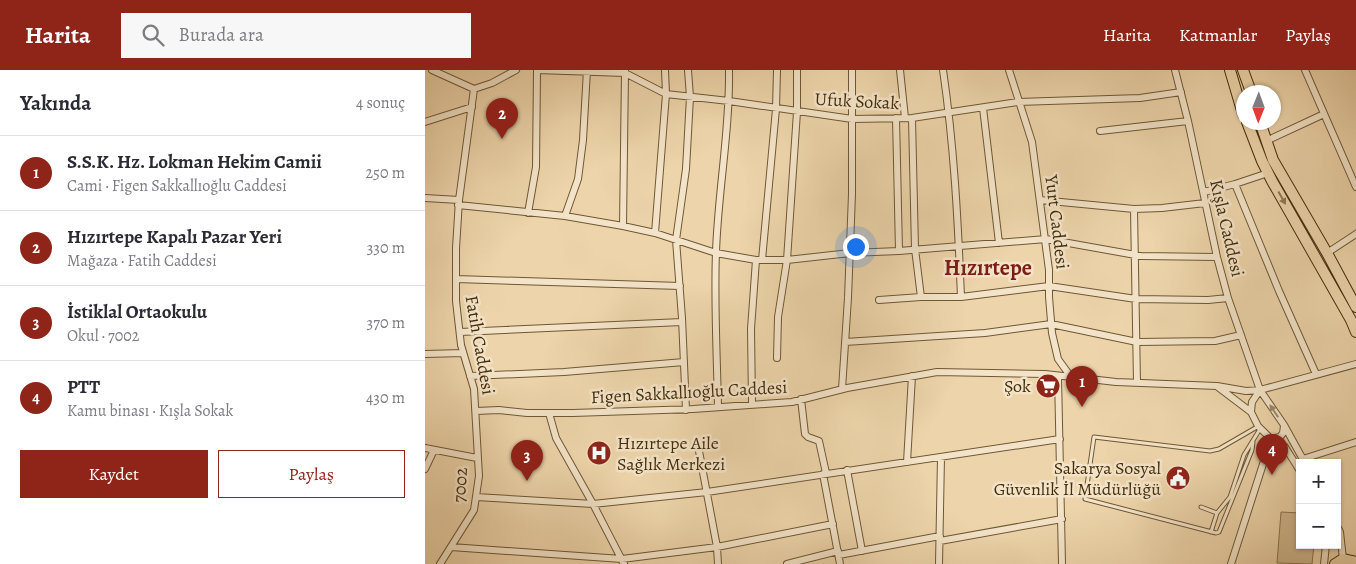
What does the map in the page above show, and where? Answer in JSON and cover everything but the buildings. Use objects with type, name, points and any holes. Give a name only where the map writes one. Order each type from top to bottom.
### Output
[{"type":"main road","points":[[1230,70],[1236,90]]},
{"type":"main road","points":[[1243,70],[1248,85]]},
{"type":"main road","points":[[1250,130],[1268,173],[1356,332]]},
{"type":"main road","points":[[1263,130],[1273,160],[1356,307]]},
{"type":"main road","points":[[1339,562],[1356,562]]},
{"type":"street","points":[[431,70],[474,89],[492,83],[516,70]]},
{"type":"street","points":[[528,213],[536,167],[537,70]]},
{"type":"street","name":"Ufuk Sokak","points":[[537,70],[625,72],[666,94],[852,119],[909,118],[1018,102],[1140,98],[1181,92]]},
{"type":"street","points":[[655,233],[666,94],[665,70]]},
{"type":"street","points":[[686,410],[683,322],[676,240],[686,169],[690,97],[688,70]]},
{"type":"street","points":[[718,407],[716,252],[729,101],[729,70]]},
{"type":"street","points":[[752,404],[751,329],[776,109],[777,70]]},
{"type":"street","points":[[777,358],[778,317],[787,260],[797,112],[797,70]]},
{"type":"street","points":[[842,390],[850,252],[852,70]]},
{"type":"street","points":[[900,70],[909,118],[915,248],[921,297]]},
{"type":"street","points":[[943,70],[949,113],[961,297]]},
{"type":"street","name":"Yurt Caddesi","points":[[1009,70],[1032,142],[1046,239],[1051,324],[1058,359],[1071,377]]},
{"type":"street","name":"Kışla Caddesi","points":[[1175,70],[1228,298],[1260,390],[1284,425],[1303,459]]},
{"type":"street","points":[[1305,70],[1356,188]]},
{"type":"street","points":[[565,216],[578,179],[583,140],[587,71]]},
{"type":"street","points":[[623,226],[625,72]]},
{"type":"street","name":"Fatih Caddesi","points":[[474,89],[458,203],[456,301],[463,353],[474,389],[477,458]]},
{"type":"street","points":[[425,122],[472,108]]},
{"type":"street","points":[[983,108],[999,243]]},
{"type":"street","points":[[1267,141],[1324,114]]},
{"type":"street","points":[[896,118],[899,251]]},
{"type":"street","points":[[1100,131],[1188,121]]},
{"type":"street","points":[[1203,192],[1268,173]]},
{"type":"street","points":[[1235,184],[1316,374]]},
{"type":"street","points":[[425,198],[528,213],[565,216],[623,226],[655,233],[716,252],[759,260],[787,260],[850,252],[899,251],[915,248],[1046,239],[1136,255],[1217,257]]},
{"type":"street","points":[[1040,200],[1134,209],[1205,203]]},
{"type":"street","points":[[1134,209],[1137,383]]},
{"type":"street","points":[[1327,253],[1356,234]]},
{"type":"street","points":[[456,279],[680,286]]},
{"type":"street","points":[[879,300],[961,297],[1049,286],[1137,299],[1208,300],[1228,298]]},
{"type":"street","points":[[460,332],[683,322]]},
{"type":"street","points":[[845,342],[985,333],[1051,324],[1137,342],[1215,341],[1241,335]]},
{"type":"street","points":[[425,354],[463,353]]},
{"type":"street","points":[[470,376],[564,372],[684,362]]},
{"type":"street","name":"Figen Sakkallıoğlu Caddesi","points":[[476,411],[499,410],[549,413],[686,410],[791,402],[937,372],[1045,374],[1137,383],[1217,386],[1246,391],[1260,390],[1356,364]]},
{"type":"street","points":[[907,462],[912,376]]},
{"type":"street","points":[[1059,376],[1062,564]]},
{"type":"street","points":[[1217,386],[1251,412],[1259,427],[1271,439],[1285,446],[1296,464]]},
{"type":"street","points":[[1251,412],[1252,402],[1260,390]]},
{"type":"street","points":[[801,399],[805,434],[819,441],[840,564]]},
{"type":"street","points":[[549,413],[556,438],[623,562]]},
{"type":"street","points":[[1271,439],[1280,437],[1284,425]]},
{"type":"street","points":[[476,498],[593,504],[707,492],[1060,439]]},
{"type":"street","points":[[1231,564],[1271,439]]},
{"type":"street","points":[[1309,459],[1356,442]]},
{"type":"street","points":[[425,448],[477,458]]},
{"type":"street","points":[[425,469],[434,450]]},
{"type":"street","points":[[699,451],[719,564]]},
{"type":"street","points":[[939,564],[941,457]]},
{"type":"street","name":"7002","points":[[440,564],[474,510],[479,476],[477,458]]},
{"type":"street","points":[[847,470],[862,551]]},
{"type":"street","points":[[787,564],[838,553],[862,551],[1061,519]]},
{"type":"street","points":[[451,547],[623,562],[717,547],[833,524]]},
{"type":"street","points":[[1324,564],[1326,549]]},
{"type":"street","points":[[1339,549],[1339,562]]},
{"type":"lane","points":[[1211,532],[1217,513],[1230,497],[1244,456],[1253,442],[1259,427]]},
{"type":"lane","points":[[1253,442],[1252,450],[1219,532],[1211,532],[1085,499],[1094,437],[1210,451],[1219,449],[1259,427]]},
{"type":"lane","points":[[1201,507],[1217,513]]},
{"type":"shaded area","points":[[1281,512],[1296,513],[1296,549],[1314,549],[1312,564],[1277,563]]},
{"type":"place","name":"Hızırtepe Kapalı Pazar Yeri","points":[[502,139]]},
{"type":"place","name":"Şok","points":[[1048,386]]},
{"type":"place","name":"S.S.K. Hz. Lokman Hekim Camii","points":[[1082,407]]},
{"type":"place","name":"Hızırtepe Aile Sağlık Merkezi","points":[[599,453]]},
{"type":"place","name":"PTT","points":[[1272,475]]},
{"type":"place","name":"Sakarya Sosyal Güvenlik İl Müdürlüğü","points":[[1178,478]]},
{"type":"place","name":"İstiklal Ortaokulu","points":[[527,481]]},
{"type":"district","name":"Hızırtepe","points":[[988,268]]}]
